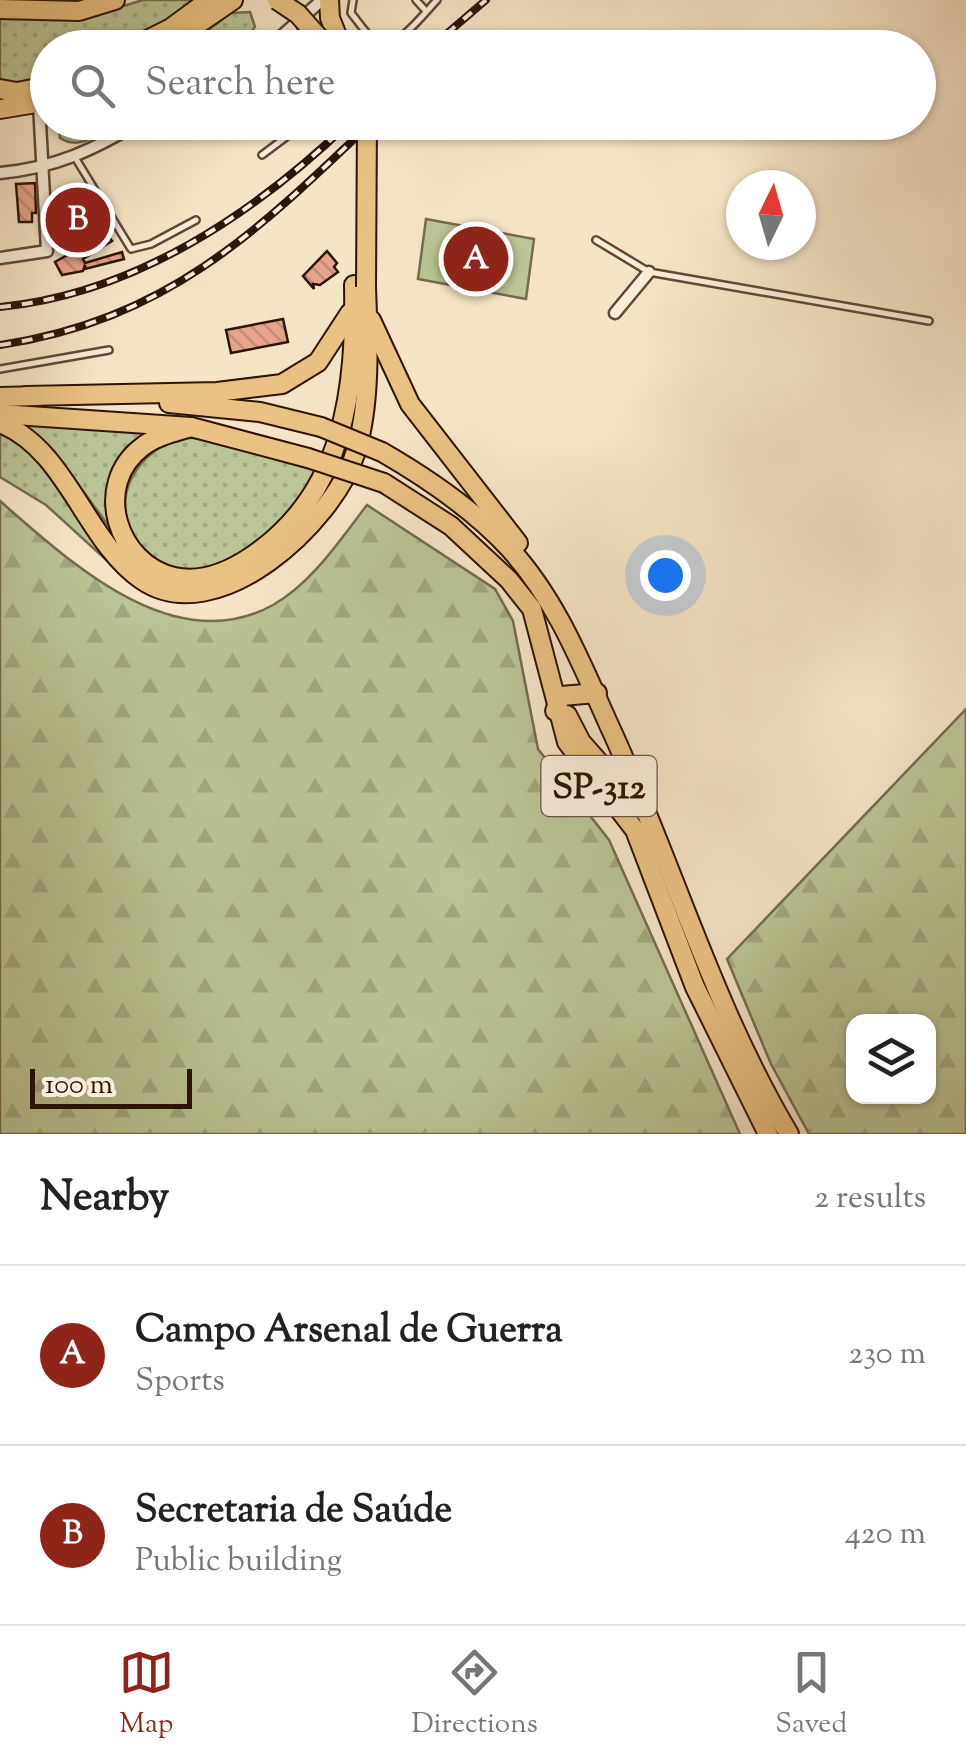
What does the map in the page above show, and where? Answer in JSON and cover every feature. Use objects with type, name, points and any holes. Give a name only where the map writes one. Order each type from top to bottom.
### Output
[{"type":"main road","points":[[22,0],[72,0]]},
{"type":"main road","points":[[0,10],[79,11],[115,0]]},
{"type":"main road","points":[[167,30],[225,0]]},
{"type":"main road","points":[[186,30],[225,0]]},
{"type":"main road","points":[[276,0],[298,14],[312,30]]},
{"type":"main road","points":[[294,0],[324,30]]},
{"type":"main road","points":[[325,0],[336,30]]},
{"type":"main road","points":[[0,89],[30,89]]},
{"type":"main road","points":[[0,109],[30,104]]},
{"type":"main road","name":"SP-312","points":[[357,140],[360,296],[383,354],[410,404],[520,547],[560,618],[596,692],[750,1060],[789,1134]]},
{"type":"main road","name":"SP-312","points":[[366,140],[360,296],[346,420],[320,486],[286,530],[255,554],[214,575],[184,578],[160,573],[137,558],[123,538],[115,507],[117,484],[135,454],[154,440],[191,427],[308,458],[384,483],[451,526],[522,592],[532,609],[572,752],[634,830],[694,987],[768,1134]]},
{"type":"main road","points":[[0,397],[217,392],[282,384],[332,347],[360,296]]},
{"type":"main road","points":[[0,423],[35,447],[129,569],[167,591],[210,591],[275,557],[300,535],[344,478],[356,454],[360,424],[360,296]]},
{"type":"main road","points":[[26,396],[219,407],[321,427],[382,452],[470,512],[508,546],[560,618]]},
{"type":"main road","points":[[0,414],[191,427]]},
{"type":"main road","points":[[544,594],[542,610],[558,704],[581,742],[637,804],[662,848]]},
{"type":"main road","points":[[558,704],[596,692]]},
{"type":"street","points":[[292,30],[325,0]]},
{"type":"street","points":[[0,258],[47,251],[43,140]]},
{"type":"street","points":[[0,173],[43,169],[76,159],[109,140]]},
{"type":"street","points":[[615,312],[649,272]]},
{"type":"lane","points":[[353,0],[351,13],[367,30]]},
{"type":"lane","points":[[416,0],[426,11]]},
{"type":"lane","points":[[406,30],[437,0]]},
{"type":"lane","points":[[262,155],[282,140]]},
{"type":"lane","points":[[76,159],[131,248],[151,244],[196,220]]},
{"type":"lane","points":[[596,240],[649,272],[928,322]]},
{"type":"lane","points":[[1,369],[109,350]]},
{"type":"green space","points":[[143,0],[198,0],[155,30],[30,30],[30,85],[19,88],[0,85],[0,19],[81,19]]},
{"type":"green space","points":[[250,12],[255,27],[208,30],[231,13]]},
{"type":"green space","points":[[426,219],[534,239],[526,299],[418,279]]},
{"type":"green space","points":[[20,422],[151,431],[127,452],[121,465],[117,495],[121,543],[54,451]]},
{"type":"green space","points":[[0,428],[47,468],[125,577],[46,505],[0,477]]},
{"type":"green space","points":[[176,438],[202,438],[321,472],[286,519],[262,543],[213,569],[181,572],[159,564],[141,549],[129,528],[125,505],[130,481],[147,458]]},
{"type":"green space","points":[[0,501],[91,575],[162,612],[198,621],[236,619],[287,596],[324,560],[367,505],[495,589],[513,621],[538,749],[609,840],[740,1134],[0,1134]]},
{"type":"green space","points":[[966,709],[966,1134],[809,1134],[771,1064],[727,959]]},
{"type":"building","points":[[35,183],[36,213],[32,213],[32,222],[19,222],[16,184]]},
{"type":"building","points":[[81,193],[106,233],[66,255],[55,236],[65,229],[53,210],[66,197]]},
{"type":"building","points":[[106,233],[112,241],[83,259],[85,263],[122,252],[124,259],[85,269],[85,265],[83,271],[62,275],[55,262]]},
{"type":"building","points":[[327,251],[337,263],[334,267],[338,272],[320,285],[313,284],[314,289],[303,276]]},
{"type":"building","points":[[283,319],[288,342],[231,353],[226,330]]},
{"type":"railway","points":[[451,30],[486,0]]},
{"type":"railway","points":[[0,307],[98,286],[144,267],[232,218],[330,140]]},
{"type":"railway","points":[[0,345],[59,333],[160,293],[247,235],[353,140]]},
{"type":"place","name":"Secretaria de Saúde","points":[[78,220]]},
{"type":"place","name":"Campo Arsenal de Guerra","points":[[476,259]]}]
